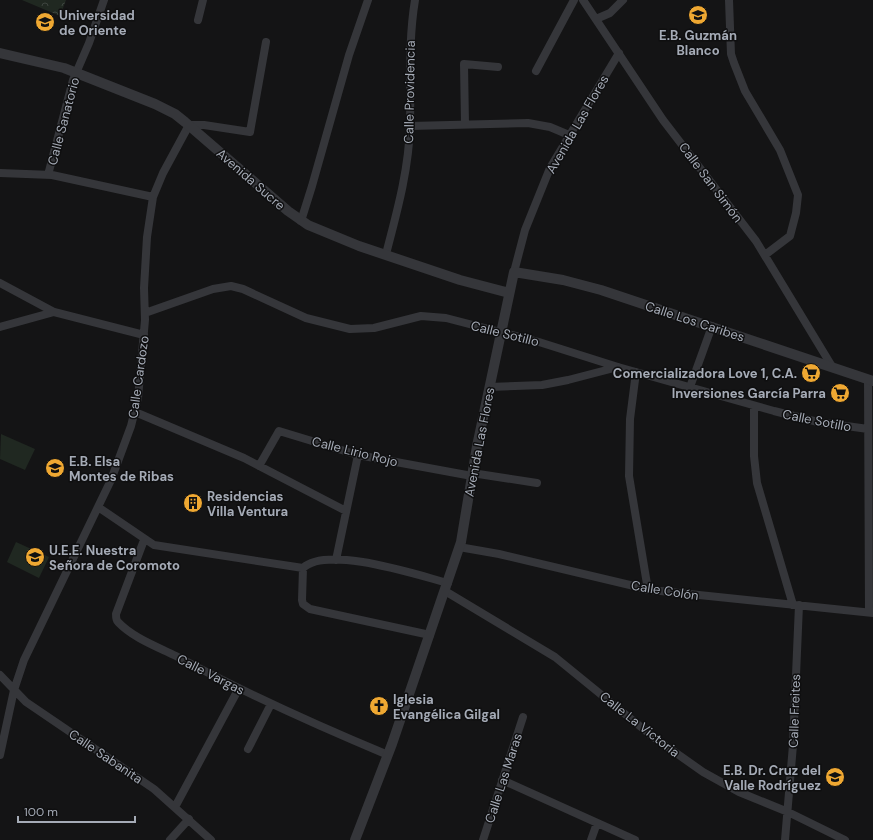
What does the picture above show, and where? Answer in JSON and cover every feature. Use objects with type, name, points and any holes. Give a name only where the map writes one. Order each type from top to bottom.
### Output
[{"type":"street","name":"Calle Sanatorio","points":[[48,175],[72,80],[91,37],[104,0]]},
{"type":"street","points":[[198,20],[203,0]]},
{"type":"street","points":[[301,220],[349,55],[368,0]]},
{"type":"street","name":"Calle Providencia","points":[[386,254],[400,199],[410,126],[409,43],[415,0]]},
{"type":"street","points":[[536,71],[574,0]]},
{"type":"street","name":"Calle San Simón","points":[[583,0],[663,120],[756,241],[833,368]]},
{"type":"street","points":[[596,20],[610,13],[623,0]]},
{"type":"street","points":[[730,0],[731,54],[734,63],[745,91],[780,150],[798,195],[796,213],[790,236],[765,255]]},
{"type":"street","points":[[189,125],[204,125],[250,132],[266,42]]},
{"type":"street","name":"Avenida Sucre","points":[[0,53],[52,64],[168,110],[189,125],[301,220],[321,231],[460,280],[509,293]]},
{"type":"street","name":"Avenida Las Flores","points":[[355,840],[388,756],[459,547],[500,331],[514,272],[532,210],[550,168],[569,134],[619,53]]},
{"type":"street","points":[[465,124],[464,64],[498,67]]},
{"type":"street","points":[[410,126],[540,124],[557,128],[569,134]]},
{"type":"street","name":"Calle Cardozo","points":[[0,755],[14,690],[24,660],[117,467],[136,412],[144,334],[145,272],[153,197],[163,173],[189,125]]},
{"type":"street","points":[[0,173],[48,175],[153,197]]},
{"type":"street","name":"Calle Los Caribes","points":[[514,272],[574,283],[712,326],[870,380]]},
{"type":"street","points":[[0,283],[54,312],[144,334]]},
{"type":"street","name":"Calle Sotillo","points":[[145,313],[213,289],[231,286],[243,289],[306,318],[338,327],[361,329],[374,328],[421,316],[446,318],[500,331],[754,406],[818,422],[868,429]]},
{"type":"street","points":[[0,327],[54,312]]},
{"type":"street","points":[[690,387],[712,326]]},
{"type":"street","points":[[489,387],[542,385],[618,367]]},
{"type":"street","points":[[636,372],[630,425],[629,476],[648,590]]},
{"type":"street","points":[[870,380],[868,429],[871,612]]},
{"type":"street","name":"Calle Freites","points":[[754,406],[754,456],[757,483],[796,605],[793,745],[785,840]]},
{"type":"street","points":[[136,412],[228,451],[346,510]]},
{"type":"street","name":"Calle Lirio Rojo","points":[[259,466],[279,431],[358,455],[472,474],[537,482]]},
{"type":"street","points":[[336,560],[358,455]]},
{"type":"street","points":[[98,508],[144,540],[159,546],[303,568],[302,600],[303,604],[310,609],[430,635]]},
{"type":"street","name":"Calle Vargas","points":[[144,540],[118,609],[116,617],[117,621],[145,640],[271,704],[388,756]]},
{"type":"street","name":"Calle Colón","points":[[459,547],[499,554],[648,590],[871,612]]},
{"type":"street","name":"Calle La Victoria","points":[[303,568],[309,562],[345,559],[372,563],[446,587],[555,658],[652,736],[702,772],[739,792],[788,812],[845,840]]},
{"type":"street","name":"Calle Sabanita","points":[[0,675],[26,702],[127,769],[175,807],[211,840]]},
{"type":"street","points":[[175,807],[239,688]]},
{"type":"street","points":[[248,749],[271,704]]},
{"type":"street","name":"Calle Las Maras","points":[[483,840],[523,717]]},
{"type":"street","points":[[502,780],[635,840]]},
{"type":"street","points":[[170,840],[189,819]]},
{"type":"street","points":[[591,840],[597,823]]},
{"type":"green space","points":[[22,0],[66,0],[60,16]]},
{"type":"green space","points":[[1,434],[35,449],[25,470],[0,459]]},
{"type":"green space","points":[[16,542],[49,557],[39,578],[7,562]]},
{"type":"place","name":"E.B. Guzmán Blanco","points":[[698,15]]},
{"type":"place","name":"Universidad de Oriente","points":[[45,22]]},
{"type":"place","name":"Comercializadora Love 1, C.A.","points":[[811,373]]},
{"type":"place","name":"Inversiones García Parra","points":[[840,393]]},
{"type":"place","name":"E.B. Elsa Montes de Ribas","points":[[55,468]]},
{"type":"place","name":"Residencias Villa Ventura","points":[[193,503]]},
{"type":"place","name":"U.E.E. Nuestra Señora de Coromoto","points":[[35,557]]},
{"type":"place","name":"Iglesia Evangélica Gilgal","points":[[379,706]]},
{"type":"place","name":"E.B. Dr. Cruz del Valle Rodríguez","points":[[835,777]]}]
